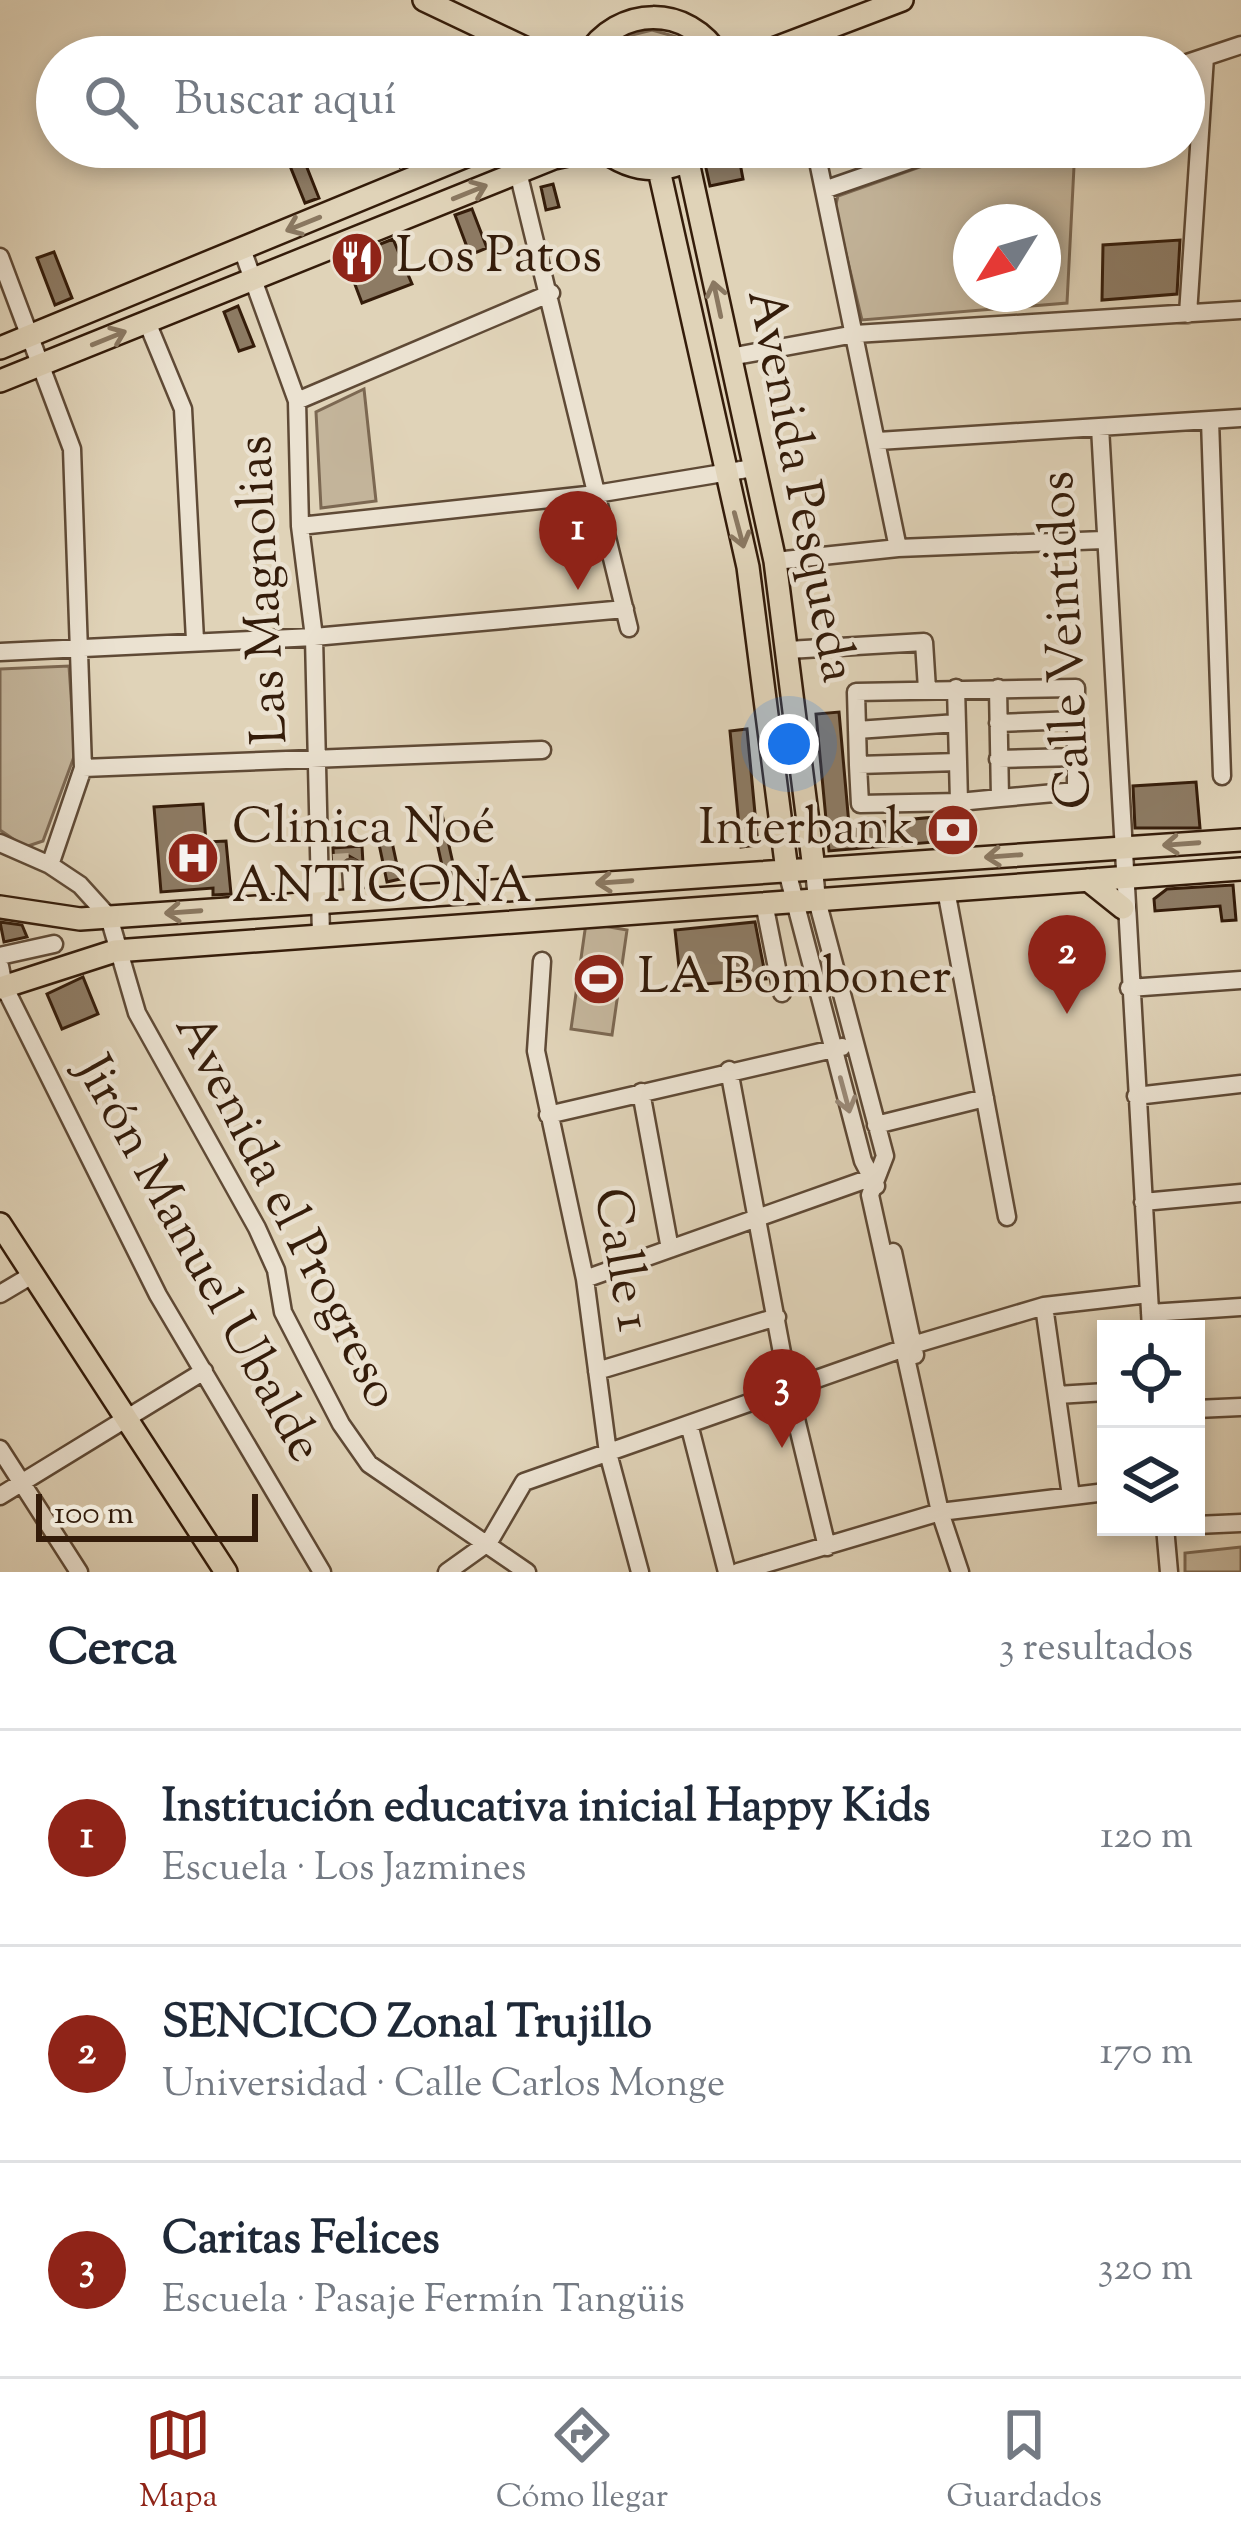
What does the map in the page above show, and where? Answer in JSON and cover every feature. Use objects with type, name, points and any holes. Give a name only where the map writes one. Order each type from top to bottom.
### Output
[{"type":"main road","points":[[424,0],[500,36]]},
{"type":"main road","points":[[823,36],[902,0]]},
{"type":"main road","points":[[619,13],[659,8],[700,36]]},
{"type":"main road","points":[[0,348],[437,168]]},
{"type":"main road","points":[[0,381],[531,168]]},
{"type":"main road","points":[[646,168],[666,168]]},
{"type":"main road","name":"Avenida Pesqueda","points":[[689,168],[775,561],[814,869]]},
{"type":"main road","name":"Avenida Pesqueda","points":[[659,170],[723,472],[748,567],[787,871]]},
{"type":"main road","points":[[0,907],[50,919],[109,917],[1241,840]]},
{"type":"main road","points":[[1,980],[55,955],[1241,869]]},
{"type":"main road","points":[[1087,880],[1124,908]]},
{"type":"main road","points":[[549,887],[551,919]]},
{"type":"main road","points":[[0,1224],[226,1572]]},
{"type":"street","points":[[1205,57],[1241,44]]},
{"type":"street","points":[[819,168],[898,548]]},
{"type":"street","points":[[824,190],[887,168]]},
{"type":"street","points":[[1188,314],[1198,168]]},
{"type":"street","points":[[518,172],[629,628]]},
{"type":"street","name":"Las Magnolias","points":[[242,249],[297,401],[300,526],[314,637],[316,759],[334,864],[319,903],[321,936]]},
{"type":"street","points":[[0,257],[72,449],[83,768],[50,865]]},
{"type":"street","points":[[297,401],[551,293]]},
{"type":"street","points":[[730,358],[855,334],[1241,310]]},
{"type":"street","points":[[147,322],[183,409],[195,640]]},
{"type":"street","points":[[878,442],[1241,418]]},
{"type":"street","points":[[1210,420],[1222,776]]},
{"type":"street","name":"Calle Veintidos","points":[[1100,427],[1121,878],[1150,1312]]},
{"type":"street","points":[[300,526],[596,494],[753,468]]},
{"type":"street","points":[[775,561],[898,548],[1103,540]]},
{"type":"street","points":[[0,652],[314,637],[625,609]]},
{"type":"street","points":[[788,650],[924,642],[927,689]]},
{"type":"street","points":[[956,688],[959,802]]},
{"type":"street","points":[[956,688],[1076,688],[1076,791],[959,802],[860,804],[856,692],[956,688]]},
{"type":"street","points":[[998,688],[1000,798]]},
{"type":"street","points":[[769,714],[797,711]]},
{"type":"street","points":[[998,723],[1076,720]]},
{"type":"street","points":[[857,730],[957,723]]},
{"type":"street","points":[[83,768],[542,750]]},
{"type":"street","points":[[998,759],[1076,758]]},
{"type":"street","points":[[859,765],[958,762]]},
{"type":"street","points":[[0,843],[50,865],[80,885],[109,917]]},
{"type":"street","points":[[334,864],[353,900]]},
{"type":"street","name":"Avenida Pesqueda","points":[[814,869],[817,900],[885,1156],[873,1177]]},
{"type":"street","name":"Avenida Pesqueda","points":[[787,871],[863,1162],[873,1177],[910,1346],[910,1385],[940,1512]]},
{"type":"street","points":[[946,890],[1007,1217]]},
{"type":"street","points":[[764,903],[782,993]]},
{"type":"street","name":"Avenida el Progreso","points":[[109,917],[115,951],[156,1051],[257,1228],[276,1270],[283,1312],[341,1424],[369,1464],[527,1572]]},
{"type":"street","points":[[0,956],[55,955],[50,919]]},
{"type":"street","name":"Calle 1","points":[[542,962],[536,1051],[584,1279],[608,1453],[640,1572]]},
{"type":"street","name":"Jirón Manuel Ubalde","points":[[1,980],[158,1294],[322,1572]]},
{"type":"street","points":[[1129,988],[1241,980]]},
{"type":"street","points":[[548,1115],[854,1045]]},
{"type":"street","points":[[729,1070],[789,1390],[827,1547]]},
{"type":"street","points":[[1136,1096],[1240,1084]]},
{"type":"street","points":[[640,1092],[670,1249]]},
{"type":"street","points":[[876,1126],[985,1098]]},
{"type":"street","points":[[584,1279],[873,1177]]},
{"type":"street","points":[[1143,1202],[1241,1193]]},
{"type":"street","points":[[0,1294],[32,1275]]},
{"type":"street","points":[[447,1572],[489,1542],[524,1482],[910,1346],[1044,1306],[1150,1312],[1241,1307]]},
{"type":"street","points":[[1044,1306],[1071,1496]]},
{"type":"street","points":[[597,1371],[777,1317]]},
{"type":"street","points":[[0,1496],[203,1371]]},
{"type":"street","points":[[1057,1395],[1097,1393]]},
{"type":"street","points":[[1205,1409],[1241,1407]]},
{"type":"street","points":[[689,1424],[727,1572]]},
{"type":"street","points":[[0,1449],[79,1572]]},
{"type":"street","points":[[738,1572],[794,1564],[827,1547],[940,1512],[1097,1493]]},
{"type":"street","points":[[940,1512],[960,1572]]},
{"type":"street","points":[[1205,1525],[1241,1523]]},
{"type":"street","points":[[1166,1536],[1169,1572]]},
{"type":"shaded area","points":[[652,30],[673,36],[631,36]]},
{"type":"shaded area","points":[[917,168],[1074,168],[1067,303],[1061,303],[1061,204],[953,204],[953,312],[958,312],[862,320],[835,208],[838,196]]},
{"type":"shaded area","points":[[364,389],[376,501],[321,508],[316,412]]},
{"type":"shaded area","points":[[69,666],[75,754],[43,841],[25,847],[0,830],[0,669]]},
{"type":"shaded area","name":"LA Bomboner","points":[[586,923],[627,930],[612,1035],[571,1029]]},
{"type":"shaded area","points":[[1241,1547],[1241,1572],[1185,1572],[1185,1553]]},
{"type":"building","points":[[291,168],[307,168],[319,198],[305,203]]},
{"type":"building","points":[[706,168],[741,168],[743,179],[710,186]]},
{"type":"building","points":[[553,184],[559,207],[546,210],[541,187]]},
{"type":"building","points":[[472,209],[487,248],[470,255],[455,215]]},
{"type":"building","points":[[393,239],[412,284],[362,303],[345,258]]},
{"type":"building","points":[[1180,240],[1177,294],[1102,300],[1103,245]]},
{"type":"building","points":[[54,252],[72,298],[55,305],[37,258]]},
{"type":"building","points":[[238,306],[254,346],[239,351],[224,312]]},
{"type":"building","points":[[839,712],[849,825],[968,814],[970,839],[829,851],[816,714]]},
{"type":"building","points":[[747,729],[758,845],[741,847],[730,731]]},
{"type":"building","points":[[1196,782],[1200,828],[1135,828],[1133,786]]},
{"type":"building","name":"Clinica Noé ANTICONA","points":[[203,804],[206,842],[226,841],[231,894],[213,895],[213,888],[161,892],[154,807]]},
{"type":"building","points":[[442,814],[456,877],[450,879],[445,879],[431,816]]},
{"type":"building","points":[[392,842],[400,879],[387,882],[379,844]]},
{"type":"building","points":[[362,846],[363,864],[349,856],[334,869],[333,848]]},
{"type":"building","points":[[1233,885],[1236,920],[1222,921],[1220,906],[1155,911],[1154,899],[1167,889]]},
{"type":"building","points":[[0,922],[22,925],[27,937],[4,942]]},
{"type":"building","points":[[755,922],[766,979],[681,986],[675,930]]},
{"type":"building","points":[[83,977],[98,1014],[62,1029],[47,994]]},
{"type":"tunnel","points":[[333,862],[350,861],[351,868]]},
{"type":"place","name":"Los Patos","points":[[357,258]]},
{"type":"place","name":"Institución educativa inicial Happy Kids","points":[[578,590]]},
{"type":"place","name":"Interbank","points":[[953,830]]},
{"type":"place","name":"Clinica Noé ANTICONA","points":[[193,858]]},
{"type":"place","name":"LA Bomboner","points":[[599,979]]},
{"type":"place","name":"SENCICO Zonal Trujillo","points":[[1067,1014]]},
{"type":"place","name":"Caritas Felices","points":[[782,1448]]}]
